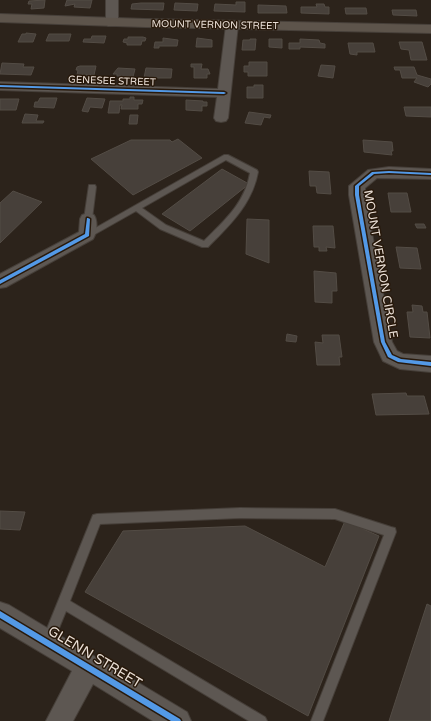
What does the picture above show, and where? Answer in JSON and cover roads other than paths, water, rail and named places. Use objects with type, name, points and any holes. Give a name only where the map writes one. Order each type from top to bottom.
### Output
[{"type":"main road","name":"MOUNT VERNON STREET","points":[[1,20],[431,29]]},
{"type":"street","points":[[112,0],[112,22]]},
{"type":"street","points":[[221,118],[232,26]]},
{"type":"street","name":"GENESEE STREET","points":[[0,86],[224,93]]},
{"type":"street","name":"MOUNT VERNON CIRCLE","points":[[431,174],[389,172],[373,173],[357,186],[357,195],[383,342],[390,356],[400,361],[431,364]]},
{"type":"street","points":[[0,282],[88,227]]},
{"type":"street","name":"GLENN STREET","points":[[0,614],[178,721]]},
{"type":"street","points":[[59,721],[88,667]]},
{"type":"lane","points":[[92,187],[88,227],[137,208],[226,157],[254,172],[253,184],[245,203],[205,245],[164,227],[137,208]]},
{"type":"lane","points":[[48,643],[97,519],[240,513],[335,514],[391,532],[317,721]]},
{"type":"lane","points":[[63,603],[261,721]]}]
